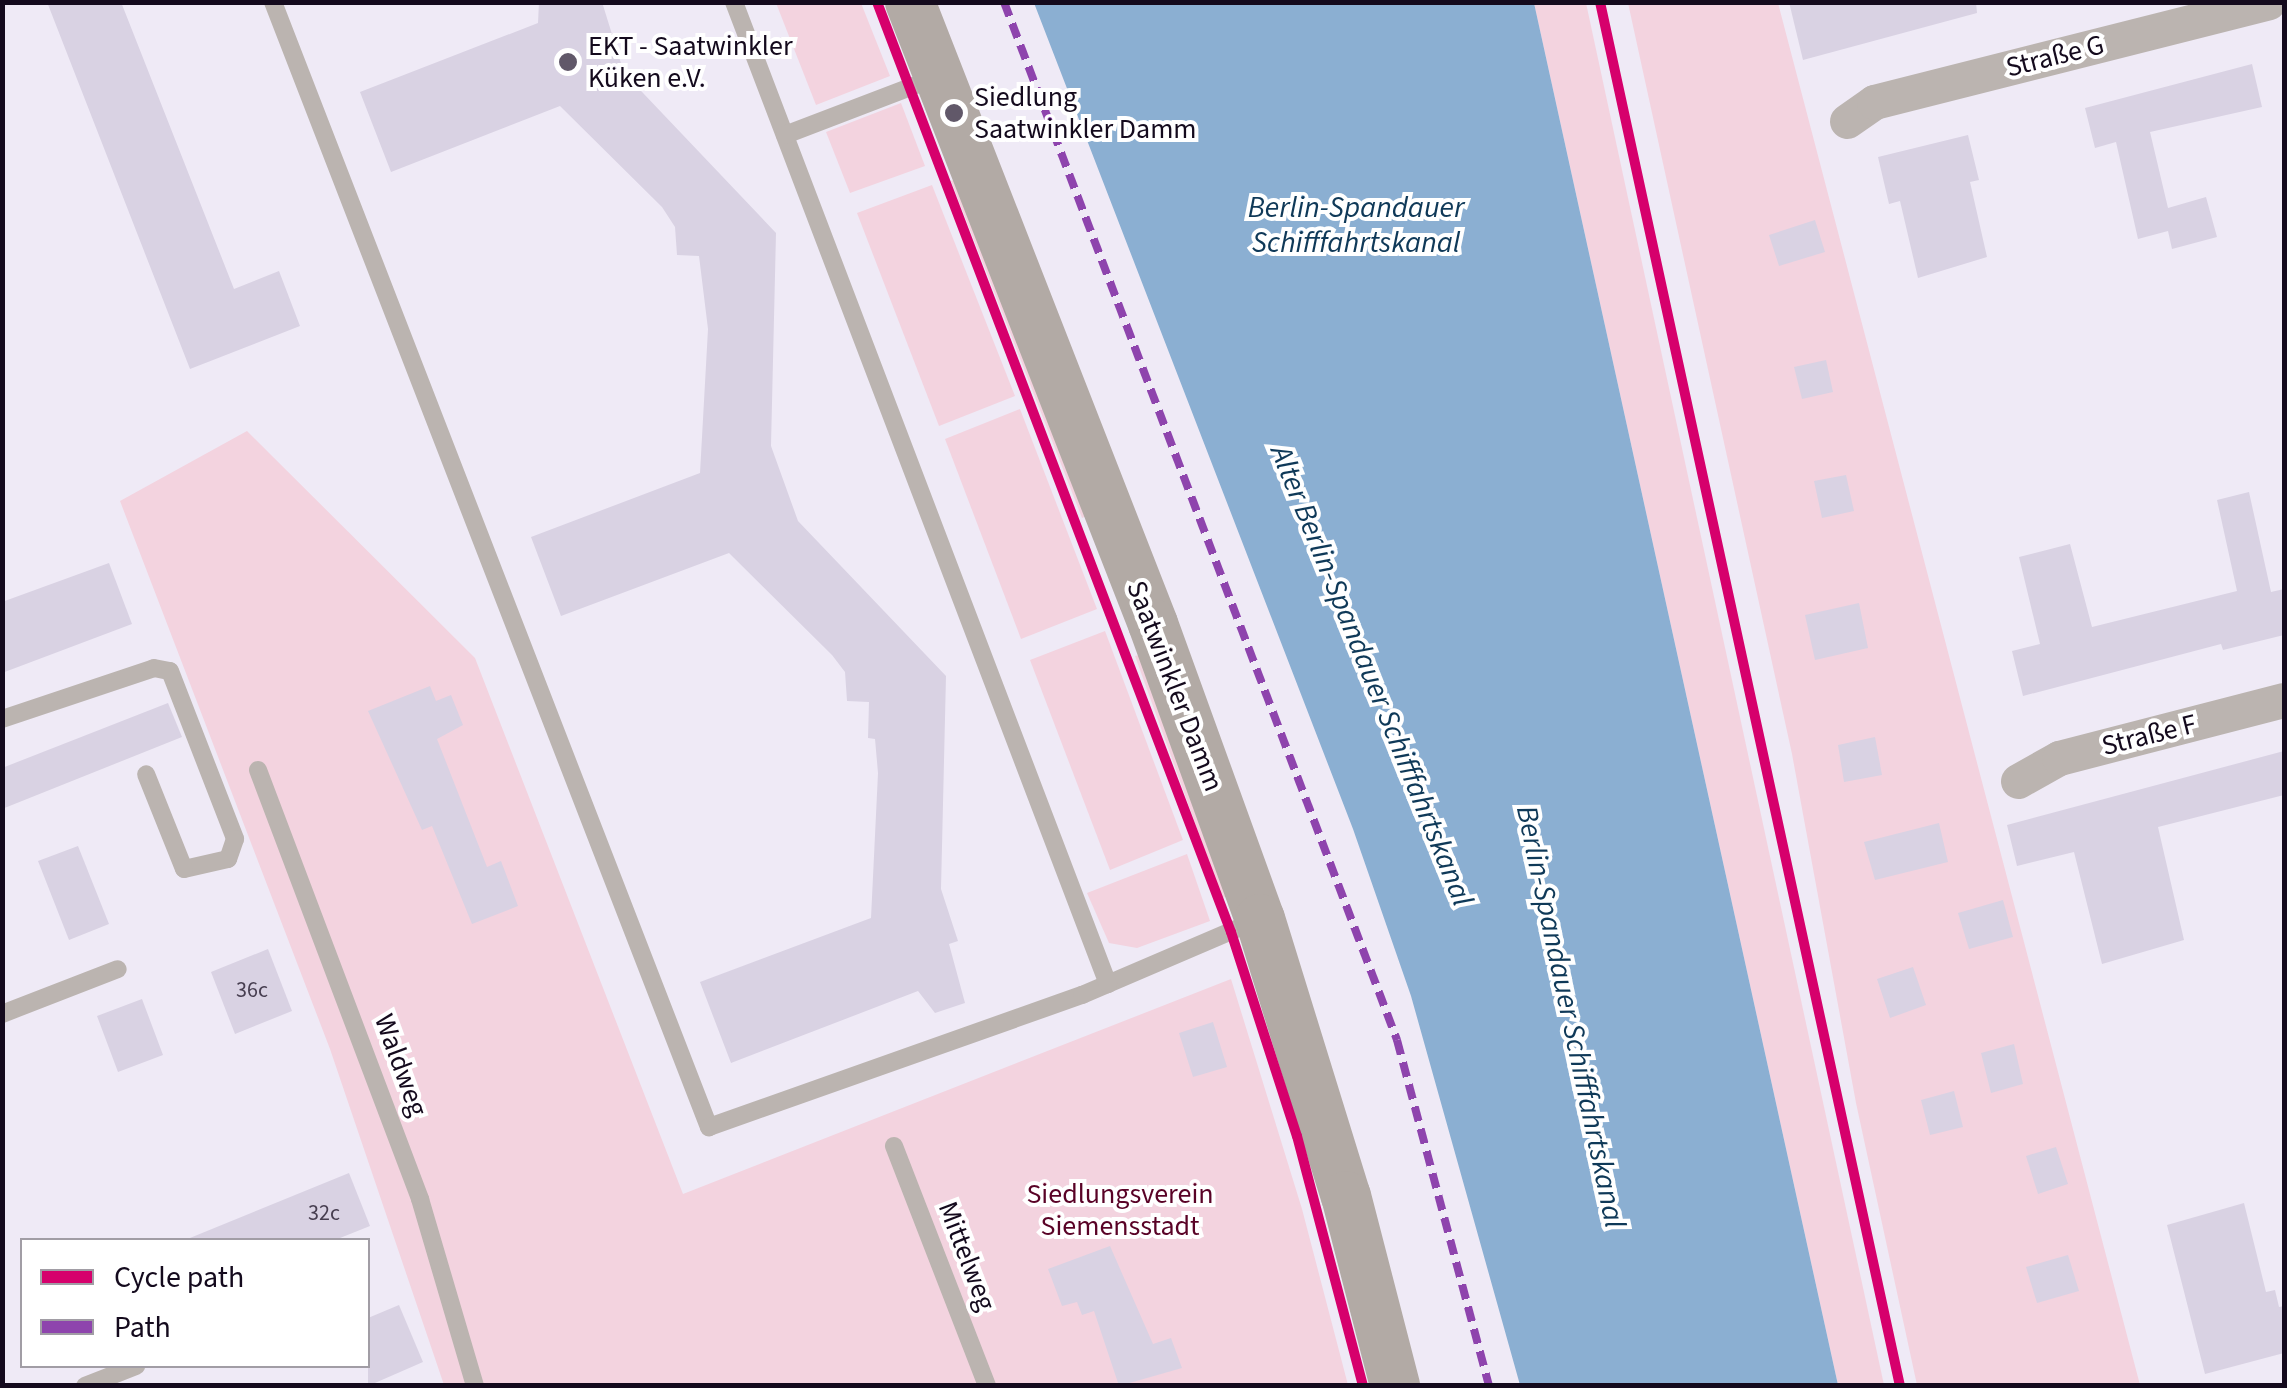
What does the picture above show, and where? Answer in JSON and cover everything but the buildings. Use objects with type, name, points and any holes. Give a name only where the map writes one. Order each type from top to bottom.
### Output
[{"type":"main road","name":"Saatwinkler Damm","points":[[910,2],[1260,919],[1346,1196],[1395,1386]]},
{"type":"street","name":"Straße G","points":[[1847,121],[1874,102],[2269,2]]},
{"type":"street","name":"Straße F","points":[[2018,781],[2059,758],[2284,700]]},
{"type":"lane","points":[[273,2],[709,1127],[1108,984],[1260,919]]},
{"type":"lane","points":[[734,2],[1108,984]]},
{"type":"lane","points":[[785,136],[940,76]]},
{"type":"lane","points":[[2,719],[154,668],[170,671],[235,838],[228,859],[184,869],[146,774]]},
{"type":"lane","name":"Waldweg","points":[[258,770],[420,1199],[475,1386]]},
{"type":"lane","points":[[2,1014],[118,969]]},
{"type":"lane","name":"Mittelweg","points":[[894,1146],[986,1386]]},
{"type":"lane","points":[[85,1386],[131,1368]]},
{"type":"green space","points":[[776,3],[861,3],[890,76],[816,105]]},
{"type":"green space","points":[[1534,3],[1586,3],[1884,1385],[1838,1385]]},
{"type":"green space","points":[[1628,3],[1778,3],[2140,1385],[1917,1385],[1856,1103],[1792,754]]},
{"type":"green space","points":[[901,103],[925,166],[850,193],[826,132]]},
{"type":"green space","points":[[959,178],[1089,515],[1082,518],[951,181]]},
{"type":"green space","points":[[932,185],[1015,396],[939,426],[857,213]]},
{"type":"green space","points":[[1020,409],[1097,609],[1021,639],[945,439]]},
{"type":"green space","name":"Siedlungsverein Siemensstadt","points":[[247,431],[475,658],[683,1194],[1231,979],[1302,1209],[1348,1385],[444,1385],[330,1049],[120,501]]},
{"type":"green space","points":[[1105,631],[1183,840],[1110,870],[1030,660]]},
{"type":"green space","points":[[1143,654],[1231,895],[1222,898],[1135,656]]},
{"type":"green space","points":[[1187,854],[1210,921],[1137,948],[1109,943],[1087,893]]},
{"type":"water","name":"Berlin-Spandauer Schifffahrtskanal","points":[[1034,3],[1534,3],[1838,1385],[1520,1385],[1411,996],[1353,829]]},
{"type":"marked path","points":[[1004,2],[1397,1040],[1489,1386]]},
{"type":"cycle path","points":[[877,2],[1231,932],[1297,1136],[1363,1386]]},
{"type":"cycle path","points":[[1600,2],[1900,1386]]},
{"type":"place","name":"EKT - Saatwinkler Küken e.V.","points":[[568,62]]},
{"type":"place","name":"Siedlung Saatwinkler Damm","points":[[954,113]]},
{"type":"water label","name":"Alter Berlin-Spandauer Schifffahrtskanal","points":[[1371,676]]}]
